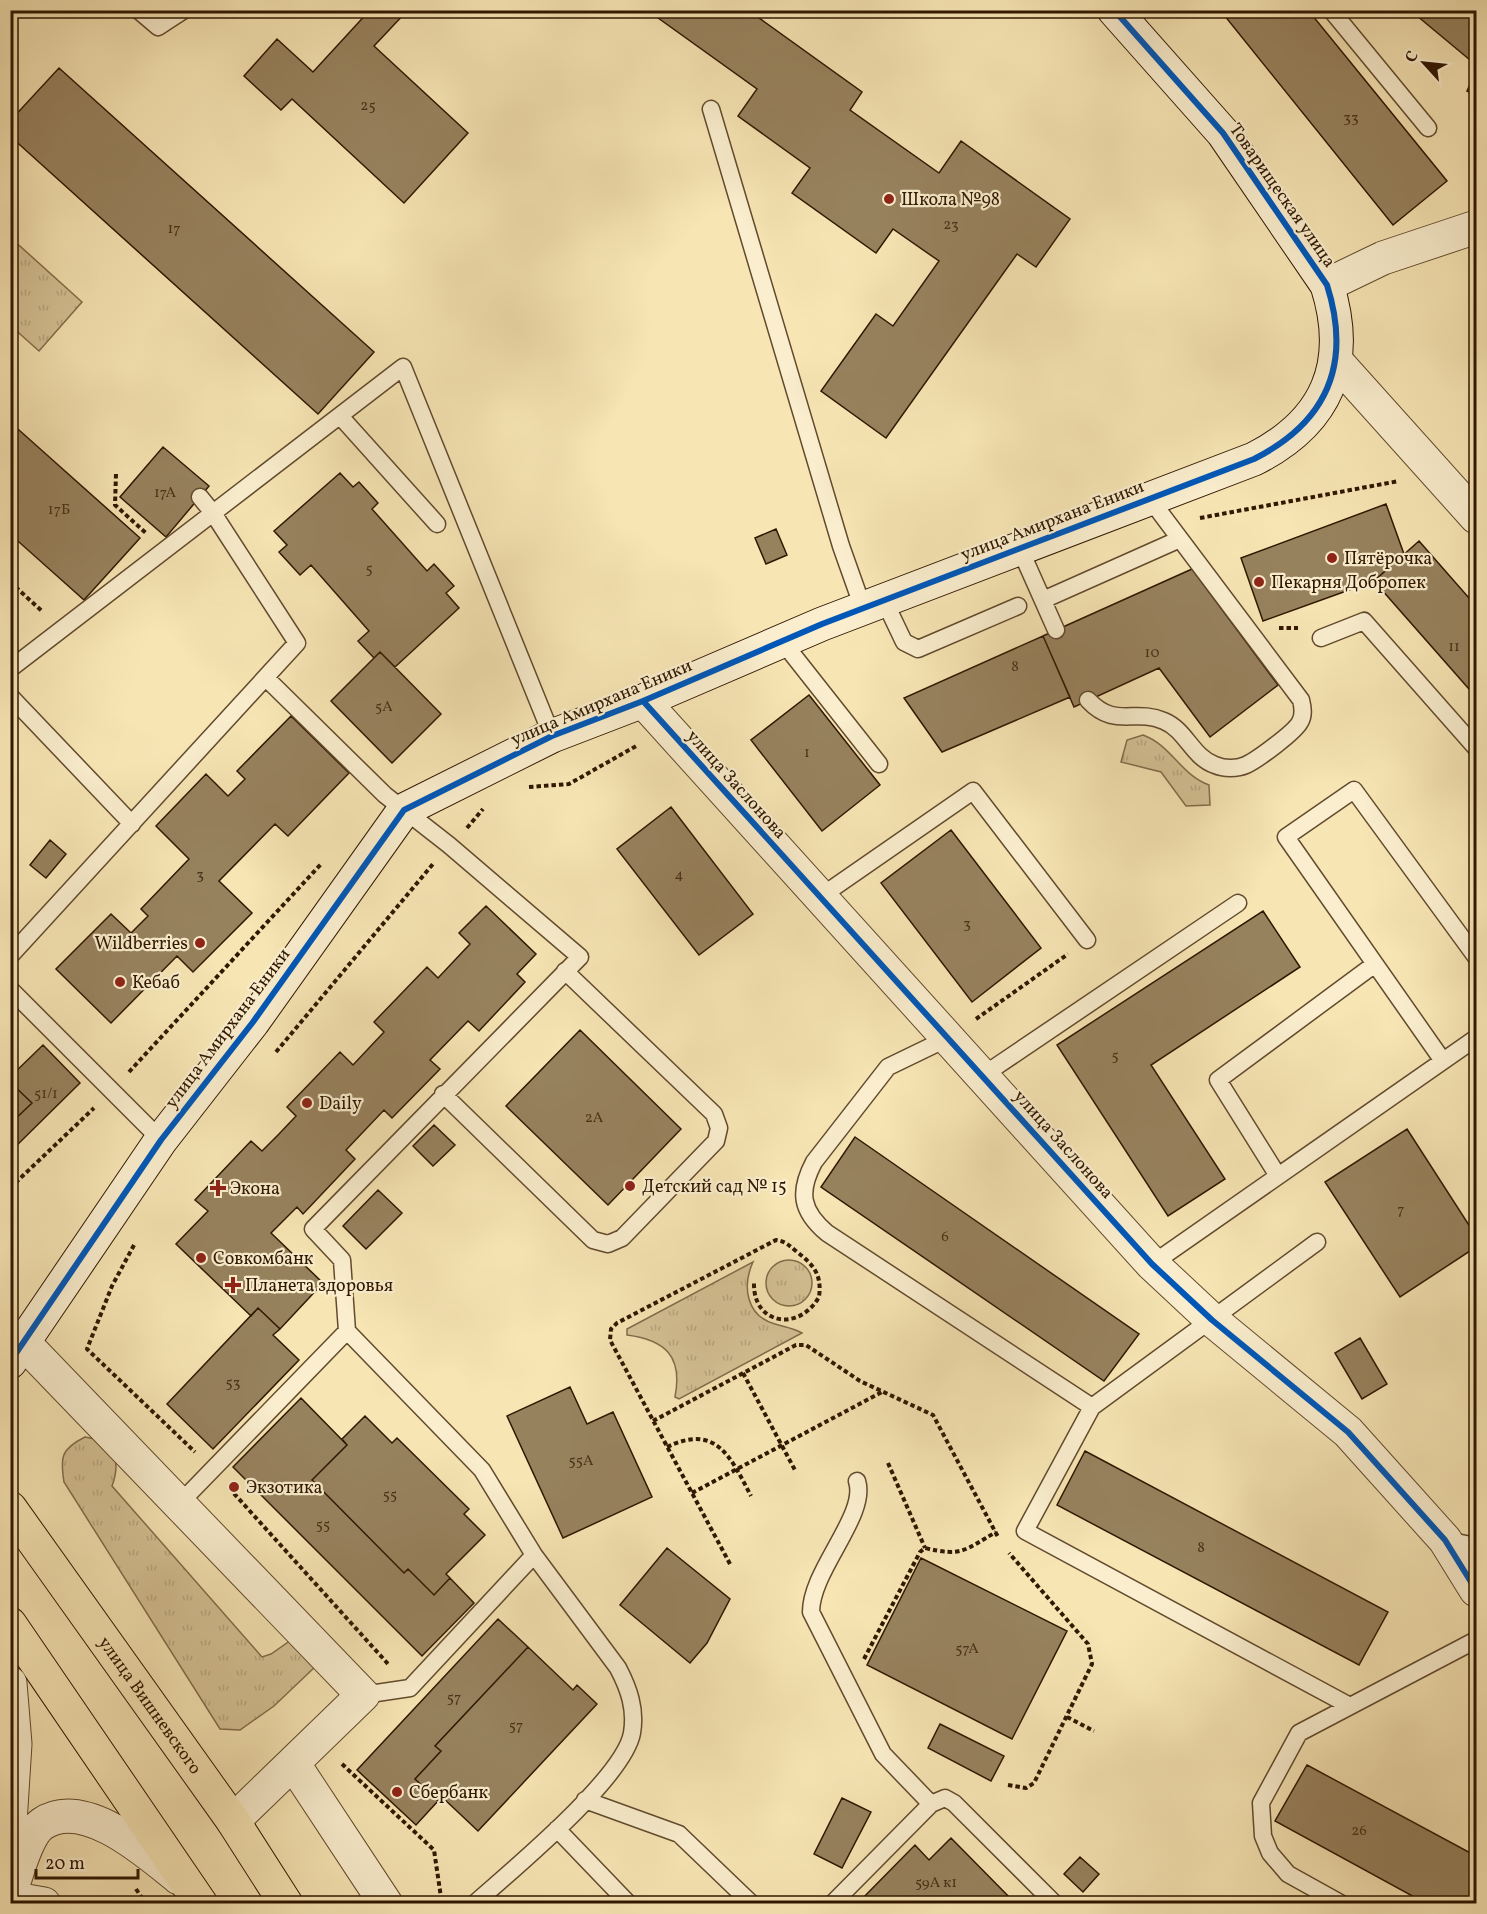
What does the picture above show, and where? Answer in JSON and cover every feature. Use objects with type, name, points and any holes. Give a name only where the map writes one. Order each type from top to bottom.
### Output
[{"type":"main road","name":"улица Вишневского","points":[[10,1508],[233,1821],[286,1904]]},
{"type":"main road","points":[[10,1624],[195,1895]]},
{"type":"street","name":"Товарищеская улица","points":[[1114,10],[1223,133],[1327,285],[1335,312],[1338,340],[1335,361]]},
{"type":"street","points":[[1327,285],[1383,258],[1476,227]]},
{"type":"street","points":[[1335,361],[1476,517]]},
{"type":"street","name":"улица Амирхана Еники","points":[[16,1351],[161,1140],[253,1022],[404,810],[552,736],[642,701],[782,641],[1254,459],[1279,446],[1296,432],[1316,410],[1328,387],[1335,361]]},
{"type":"street","name":"улица Заслонова","points":[[642,701],[1152,1264],[1212,1320],[1348,1432],[1461,1543],[1476,1590]]},
{"type":"street","points":[[16,1351],[179,1504],[363,1695],[233,1821]]},
{"type":"street","points":[[10,1683],[15,1744],[10,1823]]},
{"type":"street","points":[[293,1763],[386,1904]]},
{"type":"street","points":[[44,1904],[10,1896],[26,1847],[42,1824],[66,1816],[98,1822],[137,1845],[195,1895]]},
{"type":"lane","points":[[138,10],[158,27],[184,10]]},
{"type":"lane","points":[[1331,10],[1428,128]]},
{"type":"lane","points":[[711,109],[841,546],[873,604],[903,642],[918,649],[1018,606]]},
{"type":"lane","points":[[10,669],[403,367],[552,736]]},
{"type":"lane","points":[[340,416],[437,524]]},
{"type":"lane","points":[[10,956],[297,643],[213,513],[200,497]]},
{"type":"lane","points":[[1088,700],[1102,713],[1113,717],[1150,717],[1166,721],[1180,732],[1199,756],[1215,765],[1233,768],[1247,765],[1296,728],[1303,710],[1301,700],[1150,499]]},
{"type":"lane","points":[[1043,600],[1175,532]]},
{"type":"lane","points":[[1020,549],[1056,630]]},
{"type":"lane","points":[[1321,638],[1364,621],[1476,748]]},
{"type":"lane","points":[[782,641],[879,764]]},
{"type":"lane","points":[[266,678],[385,795],[449,845],[580,957],[313,1229],[342,1260],[347,1331],[482,1470],[534,1555],[618,1668],[629,1689],[634,1709],[632,1735],[621,1761],[557,1829],[474,1904]]},
{"type":"lane","points":[[10,696],[132,824]]},
{"type":"lane","points":[[1443,1061],[1286,837],[1354,790],[1476,957]]},
{"type":"lane","points":[[820,897],[973,791],[1087,940]]},
{"type":"lane","points":[[982,1076],[1238,903]]},
{"type":"lane","points":[[1278,1176],[1218,1080],[1375,964]]},
{"type":"lane","points":[[443,1094],[593,1239],[608,1244],[622,1238],[716,1141],[720,1128],[714,1114],[565,971]]},
{"type":"lane","points":[[10,989],[161,1140]]},
{"type":"lane","points":[[948,1038],[888,1067],[814,1162],[806,1179],[803,1196],[808,1212],[827,1233],[1092,1407]]},
{"type":"lane","points":[[1152,1264],[1476,1038]]},
{"type":"lane","points":[[1317,1242],[1092,1407],[1025,1531],[1350,1706]]},
{"type":"lane","points":[[179,1504],[347,1331]]},
{"type":"lane","points":[[857,1480],[859,1498],[813,1591],[811,1604],[813,1621],[889,1761],[931,1804]]},
{"type":"lane","points":[[363,1695],[410,1688],[534,1555]]},
{"type":"lane","points":[[1342,1904],[1288,1874],[1270,1853],[1262,1830],[1261,1803],[1299,1733],[1476,1640]]},
{"type":"lane","points":[[832,1904],[931,1804],[940,1799],[950,1800],[1055,1904]]},
{"type":"lane","points":[[585,1800],[679,1834],[752,1904]]},
{"type":"lane","points":[[557,1829],[628,1904]]},
{"type":"path","points":[[116,474],[115,505],[165,551]]},
{"type":"path","points":[[1175,532],[1438,474]]},
{"type":"path","points":[[10,582],[62,630]]},
{"type":"path","points":[[1249,631],[1296,626],[1321,638]]},
{"type":"path","points":[[524,787],[569,784],[668,729]]},
{"type":"path","points":[[274,1054],[449,845],[481,814],[484,806]]},
{"type":"path","points":[[948,1038],[1087,940]]},
{"type":"path","points":[[730,1564],[610,1340],[614,1326],[776,1240],[787,1243],[813,1264],[818,1274],[819,1297],[806,1314],[792,1320],[783,1320],[768,1315],[762,1309],[756,1298],[754,1282]]},
{"type":"path","points":[[134,1244],[112,1286],[87,1348],[213,1470],[410,1688]]},
{"type":"path","points":[[653,1421],[801,1344],[813,1348],[854,1378],[933,1415],[1003,1545],[1091,1650],[1091,1669],[1032,1786],[1023,1788],[1008,1785]]},
{"type":"path","points":[[743,1373],[796,1472]]},
{"type":"path","points":[[692,1493],[882,1391]]},
{"type":"path","points":[[667,1447],[686,1440],[708,1441],[730,1456],[751,1496]]},
{"type":"path","points":[[888,1463],[925,1548]]},
{"type":"path","points":[[925,1548],[949,1554],[960,1552],[996,1532]]},
{"type":"path","points":[[849,1689],[916,1558],[925,1548]]},
{"type":"path","points":[[1067,1717],[1094,1731]]},
{"type":"path","points":[[349,1755],[342,1764],[434,1850],[442,1904]]},
{"type":"green space","points":[[11,238],[82,302],[39,351],[11,326]]},
{"type":"green space","points":[[1143,735],[1161,746],[1191,774],[1209,785],[1210,805],[1186,806],[1161,772],[1121,762],[1127,740]]},
{"type":"green space","points":[[789,1260],[805,1267],[812,1283],[805,1299],[789,1306],[773,1299],[766,1283],[773,1267]]},
{"type":"green space","points":[[753,1262],[747,1290],[752,1307],[765,1320],[802,1333],[679,1399],[675,1397],[676,1371],[668,1352],[652,1341],[627,1335],[627,1329]]},
{"type":"green space","points":[[85,1437],[102,1443],[113,1453],[116,1468],[112,1486],[262,1657],[271,1654],[294,1638],[317,1665],[274,1706],[240,1730],[220,1729],[64,1482],[62,1466],[64,1455],[71,1446]]},
{"type":"building","points":[[370,10],[407,11],[374,46],[468,133],[404,203],[292,99],[281,110],[244,76],[277,39],[313,72]]},
{"type":"building","points":[[647,10],[748,10],[862,92],[850,110],[939,173],[961,141],[1070,219],[1036,267],[1017,254],[886,438],[821,391],[876,314],[893,326],[939,261],[893,229],[876,253],[792,193],[810,168],[738,116],[757,89]]},
{"type":"building","points":[[1220,10],[1308,10],[1447,181],[1393,225]]},
{"type":"building","points":[[1410,10],[1476,10],[1476,65]]},
{"type":"building","points":[[59,68],[374,352],[318,414],[10,136],[10,121]]},
{"type":"building","points":[[1476,71],[1476,95],[1467,91]]},
{"type":"building","points":[[10,422],[140,538],[84,600],[10,534]]},
{"type":"building","points":[[163,447],[209,486],[166,537],[120,497]]},
{"type":"building","points":[[340,473],[353,487],[359,482],[378,503],[372,509],[427,571],[434,564],[454,586],[446,593],[459,608],[395,667],[380,652],[374,658],[358,641],[369,631],[311,565],[300,575],[279,552],[287,545],[274,531]]},
{"type":"building","points":[[1386,504],[1404,554],[1374,581],[1263,621],[1241,558]]},
{"type":"building","points":[[776,529],[787,555],[766,564],[755,538]]},
{"type":"building","points":[[1419,541],[1476,606],[1476,697],[1374,581]]},
{"type":"building","points":[[1192,569],[1278,685],[1210,737],[1159,668],[1074,707],[1043,636]]},
{"type":"building","points":[[1043,636],[1070,697],[942,752],[904,698]]},
{"type":"building","points":[[380,652],[441,714],[392,763],[331,701]]},
{"type":"building","points":[[809,695],[880,785],[822,831],[751,740]]},
{"type":"building","points":[[291,716],[349,773],[288,836],[275,824],[219,881],[252,913],[193,972],[177,956],[111,1023],[56,969],[111,914],[131,933],[148,916],[141,909],[189,859],[156,826],[206,774],[228,796],[245,779],[237,771]]},
{"type":"building","points":[[671,807],[753,914],[699,955],[617,849]]},
{"type":"building","points":[[951,830],[1041,948],[972,1002],[881,883]]},
{"type":"building","points":[[50,840],[66,854],[46,878],[30,865]]},
{"type":"building","points":[[486,906],[536,954],[517,974],[525,982],[479,1031],[468,1021],[430,1060],[440,1069],[392,1118],[384,1110],[346,1150],[355,1159],[303,1214],[297,1207],[271,1233],[323,1283],[280,1329],[258,1308],[251,1316],[176,1244],[208,1211],[195,1200],[251,1141],[262,1151],[279,1134],[296,1116],[287,1107],[340,1052],[353,1065],[384,1032],[374,1022],[427,967],[438,978],[470,944],[459,933]]},
{"type":"building","points":[[1263,911],[1300,967],[1151,1065],[1225,1179],[1168,1216],[1057,1045]]},
{"type":"building","points":[[580,1030],[681,1129],[608,1205],[506,1106]]},
{"type":"building","points":[[43,1045],[80,1083],[10,1152],[10,1124],[32,1103],[10,1082],[10,1077]]},
{"type":"building","points":[[10,1082],[32,1103],[10,1124]]},
{"type":"building","points":[[434,1125],[455,1145],[433,1166],[413,1146]]},
{"type":"building","points":[[1407,1129],[1476,1236],[1476,1247],[1400,1297],[1325,1182]]},
{"type":"building","points":[[855,1137],[1139,1334],[1104,1381],[821,1187]]},
{"type":"building","points":[[378,1190],[402,1213],[366,1249],[343,1226]]},
{"type":"building","points":[[258,1308],[280,1329],[273,1335],[299,1360],[213,1449],[167,1404]]},
{"type":"building","points":[[1360,1338],[1387,1384],[1362,1399],[1335,1353]]},
{"type":"building","points":[[570,1387],[587,1424],[613,1412],[652,1497],[563,1538],[507,1416]]},
{"type":"building","points":[[301,1398],[347,1445],[312,1480],[404,1573],[408,1569],[434,1595],[450,1578],[474,1603],[422,1656],[233,1467]]},
{"type":"building","points":[[365,1416],[392,1443],[397,1438],[469,1509],[464,1514],[485,1535],[446,1574],[450,1578],[434,1595],[408,1569],[404,1573],[312,1480],[347,1445],[342,1439]]},
{"type":"building","points":[[1085,1451],[1388,1612],[1359,1665],[1057,1505]]},
{"type":"building","points":[[667,1548],[730,1599],[707,1643],[690,1663],[620,1605]]},
{"type":"building","points":[[921,1558],[1067,1631],[1012,1739],[867,1665]]},
{"type":"building","points":[[498,1619],[528,1647],[435,1746],[441,1751],[415,1779],[438,1801],[416,1825],[357,1770]]},
{"type":"building","points":[[528,1647],[573,1690],[577,1685],[597,1704],[478,1831],[442,1797],[438,1801],[415,1779],[441,1751],[435,1746]]},
{"type":"building","points":[[940,1724],[1004,1756],[991,1781],[928,1748]]},
{"type":"building","points":[[1307,1765],[1476,1856],[1476,1904],[1427,1904],[1275,1821]]},
{"type":"building","points":[[842,1798],[871,1812],[842,1868],[814,1854]]},
{"type":"building","points":[[951,1838],[1016,1904],[857,1904],[915,1845],[929,1860]]},
{"type":"building","points":[[1080,1857],[1099,1874],[1083,1892],[1064,1874]]},
{"type":"cycle path","points":[[10,1362],[161,1140],[253,1022],[404,810],[552,736],[643,701],[822,624],[1254,459],[1279,444],[1300,427],[1316,409],[1327,388],[1334,365],[1336,340],[1334,314],[1327,285],[1223,133],[1114,10]]},
{"type":"cycle path","points":[[643,701],[1152,1264],[1212,1320],[1348,1432],[1445,1540],[1476,1590]]},
{"type":"place","name":"Школа №98","points":[[889,199]]},
{"type":"place","name":"Пятёрочка","points":[[1332,558]]},
{"type":"place","name":"Пекарня Добропек","points":[[1259,582]]},
{"type":"place","name":"Wildberries","points":[[200,943]]},
{"type":"place","name":"Кебаб","points":[[120,982]]},
{"type":"place","name":"Daily","points":[[307,1103]]},
{"type":"place","name":"Детский сад № 15","points":[[630,1186]]},
{"type":"place","name":"Экона","points":[[218,1188]]},
{"type":"place","name":"Совкомбанк","points":[[201,1258]]},
{"type":"place","name":"Планета здоровья","points":[[233,1285]]},
{"type":"place","name":"Экзотика","points":[[234,1487]]},
{"type":"place","name":"Сбербанк","points":[[397,1792]]}]
